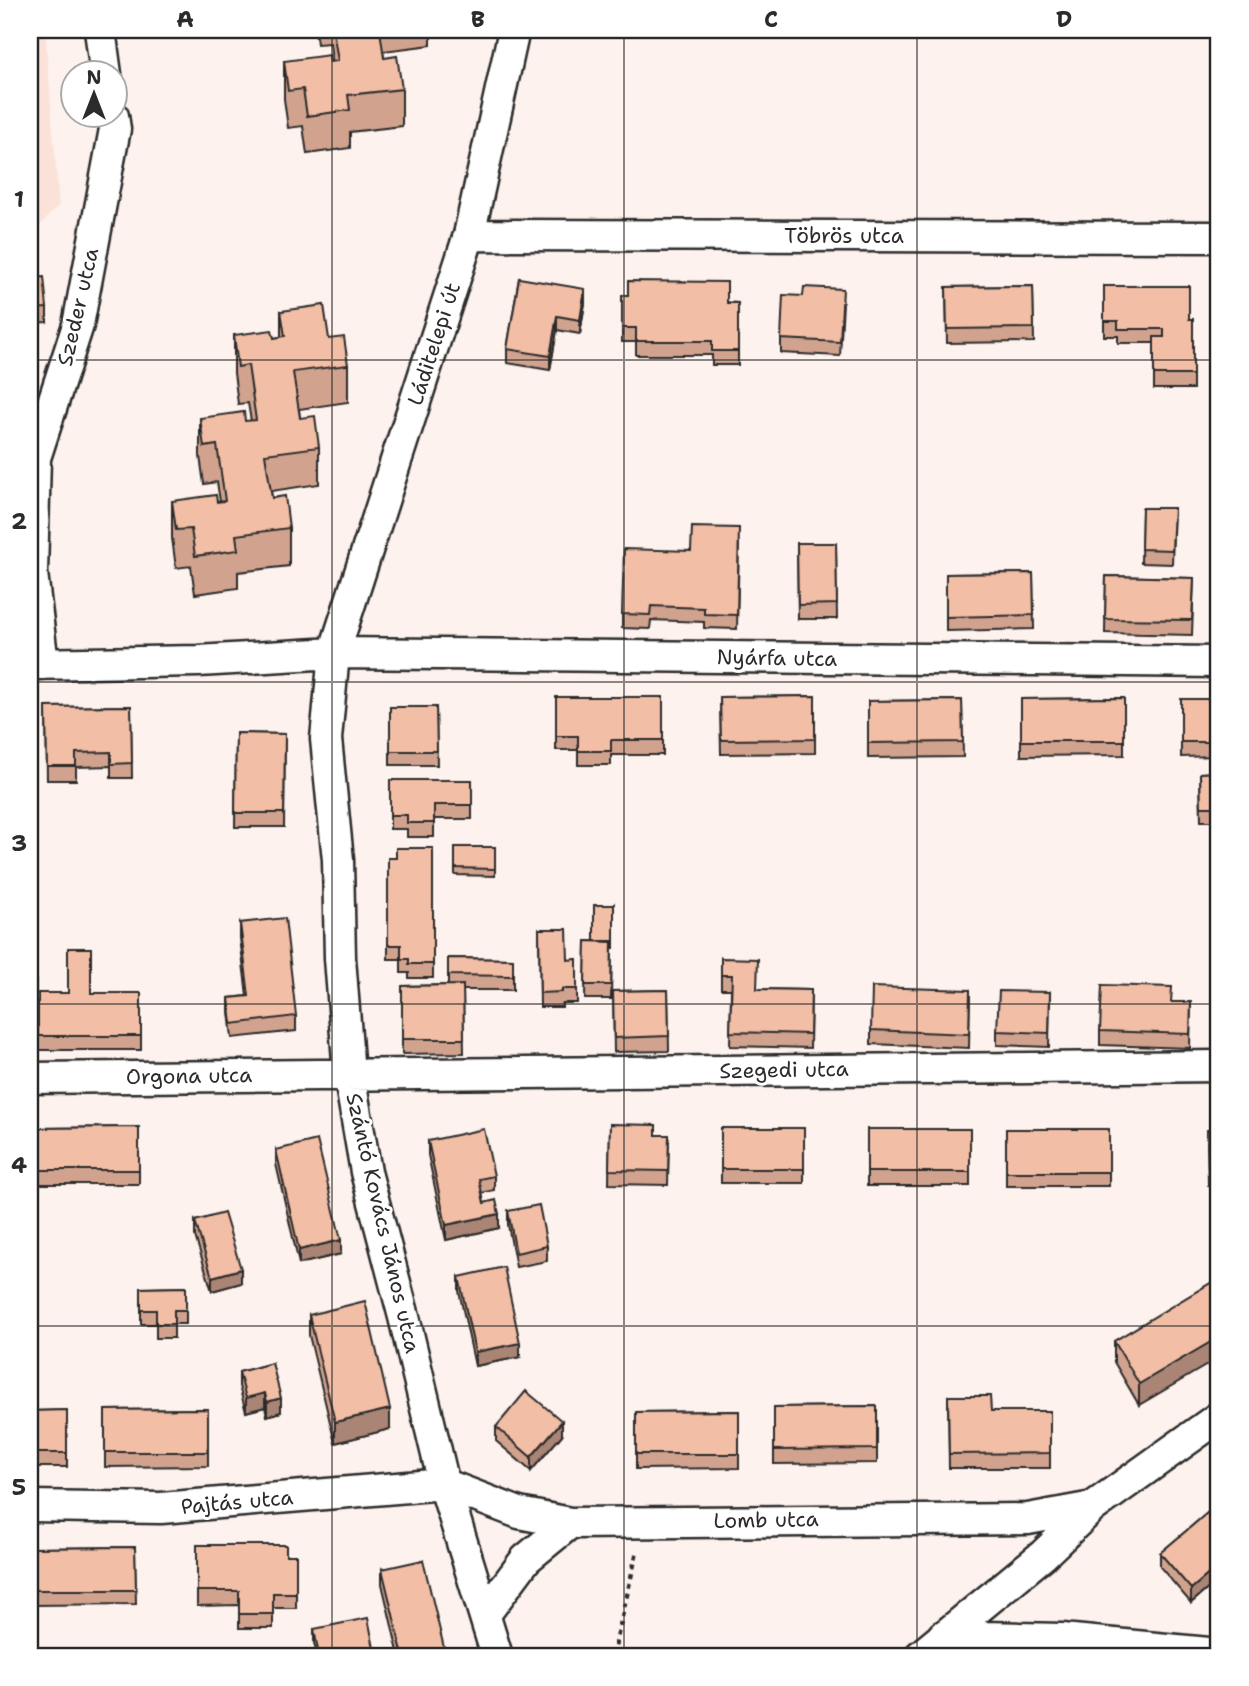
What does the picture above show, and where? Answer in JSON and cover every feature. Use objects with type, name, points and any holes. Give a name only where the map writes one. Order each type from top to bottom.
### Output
[{"type":"street","points":[[100,30],[104,60]]},
{"type":"street","name":"Láditelepi út","points":[[334,653],[470,235],[514,30]]},
{"type":"street","name":"Szeder utca","points":[[115,130],[78,325],[35,457],[32,572],[37,664],[198,661],[334,653]]},
{"type":"street","name":"Töbrös utca","points":[[470,235],[1219,237]]},
{"type":"street","name":"Nyárfa utca","points":[[334,653],[1219,663]]},
{"type":"street","name":"Szántó Kovács János utca","points":[[334,653],[326,739],[338,860],[340,958],[349,1074],[366,1172],[444,1484],[497,1656]]},
{"type":"street","name":"Szegedi utca","points":[[349,1074],[1219,1066]]},
{"type":"street","name":"Orgona utca","points":[[30,1078],[349,1074]]},
{"type":"street","points":[[920,1656],[1043,1555],[1093,1507],[1219,1417]]},
{"type":"street","name":"Pajtás utca","points":[[30,1506],[161,1508],[444,1484]]},
{"type":"street","name":"Lomb utca","points":[[444,1484],[519,1513],[570,1523],[1028,1520],[1093,1507]]},
{"type":"street","points":[[485,1614],[526,1559],[570,1523]]},
{"type":"street","points":[[943,1636],[1062,1639],[1219,1654]]},
{"type":"path","points":[[613,1656],[644,1522]]},
{"type":"shaded area","points":[[30,30],[45,30],[59,205],[30,236]]},
{"type":"building","points":[[333,30],[380,30],[384,58],[397,56],[402,89],[348,95],[350,110],[307,116],[303,89],[288,91],[284,61],[329,55],[330,62],[338,61]]},
{"type":"building","points":[[44,277],[47,308],[30,309],[30,278]]},
{"type":"building","points":[[519,278],[585,289],[580,320],[557,316],[550,356],[507,349]]},
{"type":"building","points":[[628,281],[727,282],[727,303],[738,303],[738,351],[712,351],[712,341],[636,341],[636,328],[622,328],[622,295],[628,295]]},
{"type":"building","points":[[1033,286],[1034,328],[947,329],[946,287]]},
{"type":"building","points":[[1104,286],[1189,286],[1189,319],[1193,319],[1193,375],[1154,375],[1154,337],[1164,337],[1164,329],[1118,329],[1118,321],[1104,321]]},
{"type":"building","points":[[804,287],[843,289],[840,342],[781,339],[783,295],[803,296]]},
{"type":"building","points":[[324,305],[329,339],[344,337],[348,365],[293,372],[300,418],[315,416],[319,447],[265,454],[272,498],[285,496],[289,528],[236,535],[238,550],[195,556],[191,529],[176,530],[172,501],[216,495],[217,502],[225,501],[217,445],[204,447],[200,418],[244,412],[245,421],[256,420],[248,365],[238,367],[234,335],[272,330],[274,338],[285,336],[281,311]]},
{"type":"building","points":[[1142,508],[1174,508],[1172,550],[1141,549]]},
{"type":"building","points":[[692,527],[739,528],[737,615],[704,614],[704,608],[651,606],[650,615],[622,614],[624,549],[691,551]]},
{"type":"building","points":[[797,543],[836,543],[837,604],[798,605]]},
{"type":"building","points":[[1033,573],[1034,615],[946,617],[946,574]]},
{"type":"building","points":[[1106,576],[1194,578],[1192,620],[1105,619]]},
{"type":"building","points":[[815,696],[815,739],[721,740],[720,697]]},
{"type":"building","points":[[556,697],[663,697],[663,740],[611,740],[611,751],[578,751],[578,736],[556,736]]},
{"type":"building","points":[[1124,698],[1124,741],[1021,741],[1021,699]]},
{"type":"building","points":[[1181,699],[1219,699],[1219,742],[1181,742]]},
{"type":"building","points":[[962,700],[963,742],[868,743],[868,701]]},
{"type":"building","points":[[131,706],[132,763],[111,764],[111,752],[76,753],[76,766],[47,766],[46,707]]},
{"type":"building","points":[[390,707],[436,707],[437,751],[390,751]]},
{"type":"building","points":[[236,733],[285,734],[284,813],[235,813]]},
{"type":"building","points":[[1219,772],[1219,807],[1201,807],[1200,773]]},
{"type":"building","points":[[390,780],[472,780],[472,805],[434,805],[434,823],[407,823],[407,815],[390,815]]},
{"type":"building","points":[[455,847],[495,847],[495,869],[455,868]]},
{"type":"building","points":[[396,848],[433,848],[433,964],[409,964],[409,959],[401,959],[401,945],[388,945],[388,858],[396,858]]},
{"type":"building","points":[[594,905],[614,905],[614,941],[594,941]]},
{"type":"building","points":[[285,918],[296,1016],[232,1024],[229,998],[249,996],[240,923]]},
{"type":"building","points":[[539,929],[567,929],[568,960],[577,959],[577,989],[540,993]]},
{"type":"building","points":[[586,941],[612,942],[611,985],[585,985]]},
{"type":"building","points":[[68,948],[91,948],[91,993],[141,993],[141,1036],[38,1036],[38,993],[68,993]]},
{"type":"building","points":[[448,958],[513,959],[513,976],[448,975]]},
{"type":"building","points":[[721,958],[758,959],[757,989],[811,990],[810,1034],[730,1032],[732,975],[721,975]]},
{"type":"building","points":[[30,959],[36,959],[35,995],[30,995]]},
{"type":"building","points":[[463,985],[464,1039],[402,1039],[402,986]]},
{"type":"building","points":[[1102,985],[1172,987],[1171,1002],[1191,1002],[1190,1034],[1100,1031]]},
{"type":"building","points":[[872,987],[970,990],[969,1034],[871,1030]]},
{"type":"building","points":[[668,990],[669,1036],[614,1038],[613,991]]},
{"type":"building","points":[[999,991],[1050,992],[1049,1033],[997,1031]]},
{"type":"building","points":[[610,1124],[656,1125],[656,1135],[669,1135],[668,1171],[609,1170]]},
{"type":"building","points":[[139,1127],[139,1170],[36,1170],[36,1128]]},
{"type":"building","points":[[721,1128],[804,1128],[804,1169],[721,1169]]},
{"type":"building","points":[[484,1129],[494,1176],[479,1179],[484,1203],[496,1200],[499,1214],[446,1225],[428,1141]]},
{"type":"building","points":[[867,1129],[970,1129],[970,1172],[867,1172]]},
{"type":"building","points":[[1006,1129],[1109,1129],[1109,1172],[1006,1172]]},
{"type":"building","points":[[1207,1130],[1219,1130],[1219,1171],[1208,1171]]},
{"type":"building","points":[[317,1140],[341,1240],[299,1250],[276,1150]]},
{"type":"building","points":[[539,1205],[547,1246],[516,1253],[508,1211]]},
{"type":"building","points":[[224,1213],[241,1269],[212,1277],[195,1221]]},
{"type":"building","points":[[504,1267],[520,1343],[475,1352],[459,1277]]},
{"type":"building","points":[[1219,1278],[1219,1337],[1139,1384],[1114,1341]]},
{"type":"building","points":[[186,1287],[186,1310],[174,1310],[174,1324],[156,1324],[156,1310],[141,1310],[141,1288]]},
{"type":"building","points":[[365,1301],[390,1409],[335,1422],[309,1315]]},
{"type":"building","points":[[272,1363],[281,1398],[267,1402],[265,1393],[246,1398],[239,1372]]},
{"type":"building","points":[[526,1391],[562,1421],[531,1457],[496,1427]]},
{"type":"building","points":[[948,1396],[990,1396],[991,1411],[1050,1411],[1050,1453],[949,1454]]},
{"type":"building","points":[[877,1406],[877,1449],[774,1450],[774,1407]]},
{"type":"building","points":[[208,1409],[208,1452],[105,1452],[105,1410]]},
{"type":"building","points":[[67,1410],[67,1453],[30,1453],[30,1411]]},
{"type":"building","points":[[739,1411],[739,1454],[636,1454],[636,1412]]},
{"type":"building","points":[[1219,1503],[1219,1565],[1191,1589],[1160,1553]]},
{"type":"building","points":[[197,1545],[286,1545],[286,1555],[296,1555],[296,1593],[273,1593],[273,1614],[239,1614],[239,1591],[197,1591]]},
{"type":"building","points":[[135,1547],[136,1590],[33,1590],[32,1548]]},
{"type":"building","points":[[423,1560],[446,1656],[403,1656],[382,1569]]},
{"type":"building","points":[[368,1618],[374,1648],[319,1656],[314,1629]]}]
